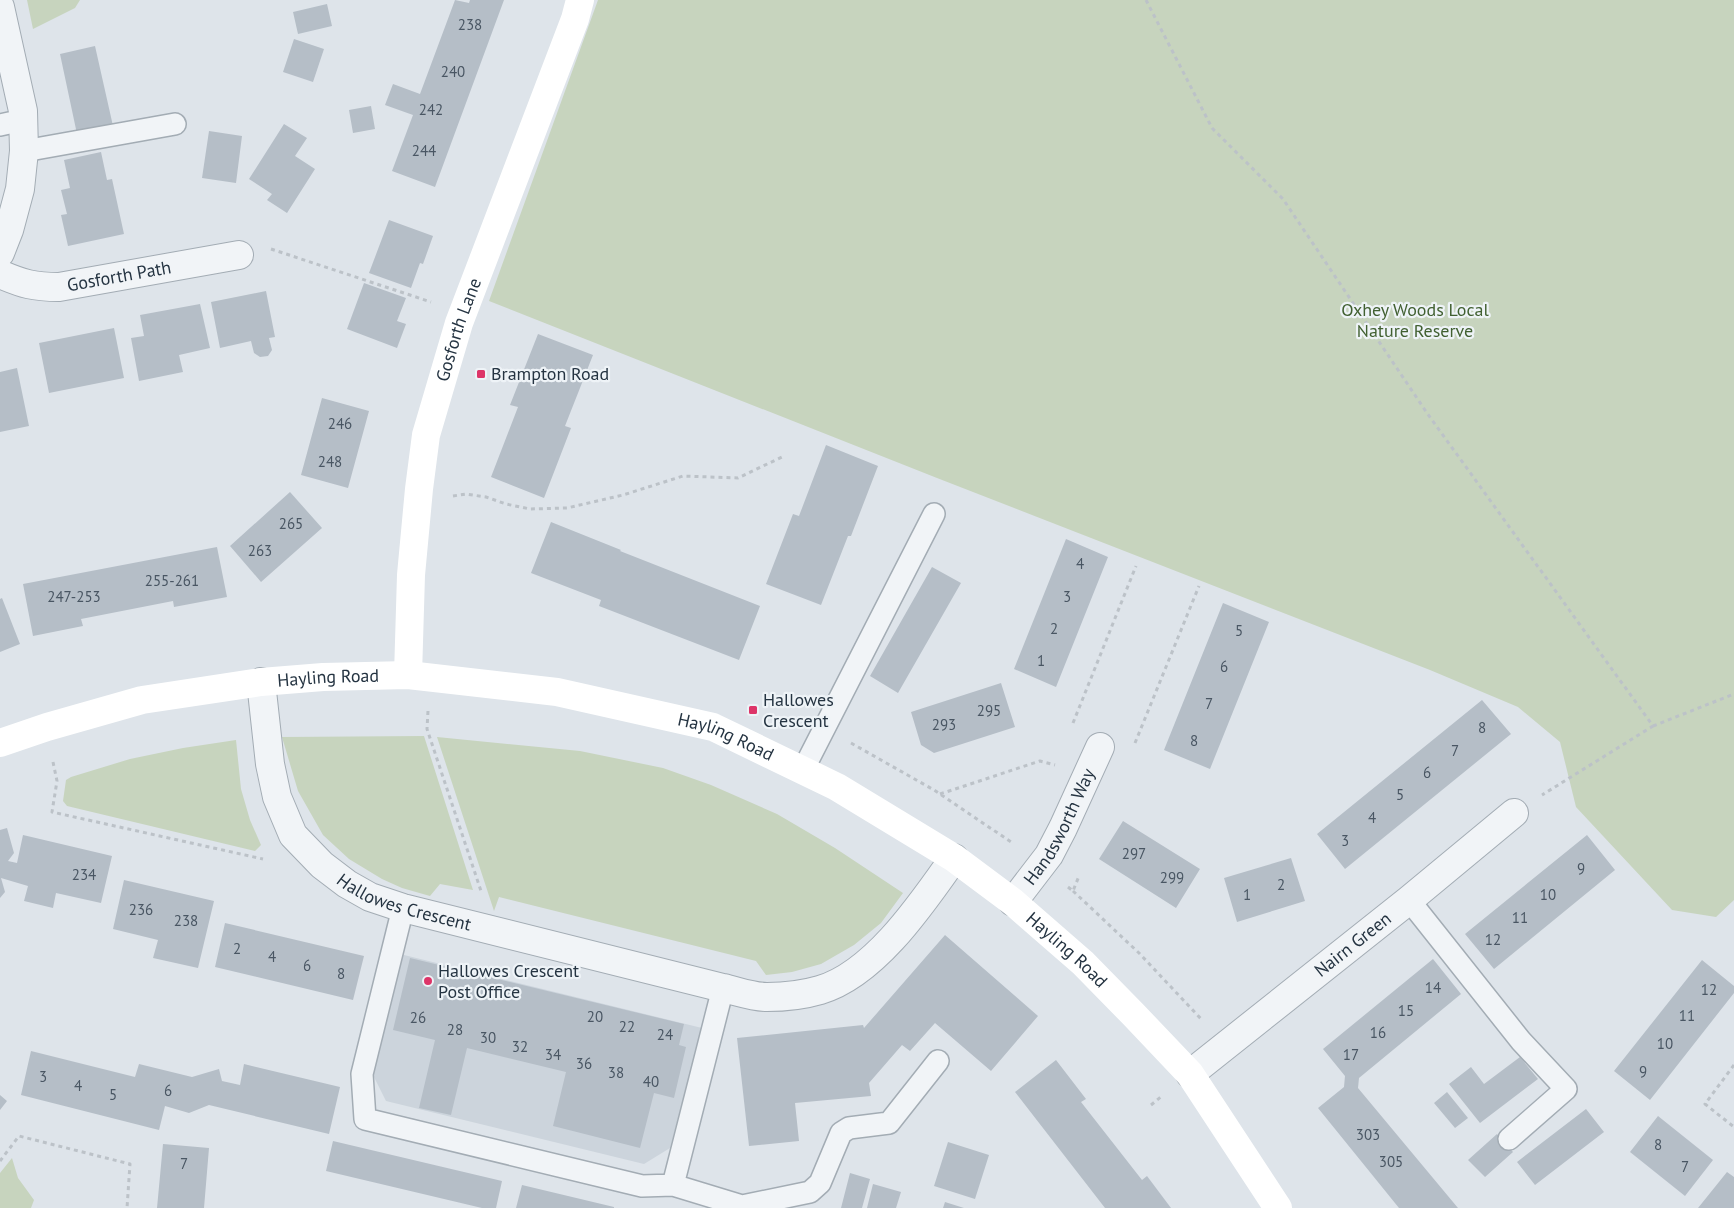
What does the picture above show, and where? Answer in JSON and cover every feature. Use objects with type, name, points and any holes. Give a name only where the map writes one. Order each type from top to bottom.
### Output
[{"type":"street","name":"Gosforth Lane","points":[[419,677],[411,575],[426,435],[463,312],[580,0]]},
{"type":"street","points":[[0,7],[23,111],[12,122],[24,151],[20,188],[9,230],[0,253]]},
{"type":"street","name":"Gosforth Path","points":[[0,274],[17,282],[36,287],[60,287],[240,254]]},
{"type":"street","name":"Hayling Road","points":[[0,743],[47,727],[142,700],[261,682],[323,677],[419,677],[557,692],[713,727],[837,787],[954,858],[1013,902],[1083,963],[1190,1074],[1278,1208]]},
{"type":"street","name":"Hallowes Crescent","points":[[261,682],[270,764],[278,797],[293,835],[322,865],[347,884],[370,897],[403,908],[485,929],[723,988],[766,997],[794,995],[822,989],[850,976],[881,950],[924,900],[954,858]]},
{"type":"street","name":"Handsworth Way","points":[[1013,902],[1049,855],[1100,748]]},
{"type":"street","name":"Nairn Green","points":[[1190,1074],[1409,900],[1514,813]]},
{"type":"lane","points":[[24,151],[175,124]]},
{"type":"lane","points":[[803,770],[934,514]]},
{"type":"lane","points":[[1409,900],[1521,1041],[1566,1089],[1509,1139]]},
{"type":"lane","points":[[403,908],[362,1074],[365,1119],[642,1186],[673,1185],[742,1206],[810,1192],[820,1183],[841,1133],[849,1128],[889,1123],[938,1061]]},
{"type":"lane","points":[[673,1185],[723,988]]},
{"type":"path","points":[[1146,0],[1212,128],[1284,199],[1427,413],[1653,726]]},
{"type":"path","points":[[240,254],[274,249],[463,312]]},
{"type":"path","points":[[418,499],[466,494],[530,509],[567,508],[623,495],[683,476],[738,478],[784,456]]},
{"type":"path","points":[[419,677],[427,729],[486,909],[485,929]]},
{"type":"path","points":[[1514,813],[1653,726],[1734,694]]},
{"type":"path","points":[[47,727],[57,781],[52,812],[263,859]]},
{"type":"path","points":[[824,728],[940,794],[1018,847]]},
{"type":"path","points":[[940,794],[1040,761],[1056,765]]},
{"type":"path","points":[[1073,891],[1145,959],[1190,1005],[1224,1046]]},
{"type":"path","points":[[1734,1065],[1705,1104],[1734,1127]]},
{"type":"path","points":[[0,1161],[19,1136],[130,1164],[127,1208]]},
{"type":"shaded area","points":[[400,954],[702,1028],[670,1148],[644,1164],[386,1101],[371,1071]]},
{"type":"green space","points":[[27,0],[80,0],[75,8],[33,29]]},
{"type":"green space","name":"Oxhey Woods Local Nature Reserve","points":[[598,0],[1734,0],[1734,900],[1716,917],[1672,910],[1576,807],[1560,742],[1518,707],[1430,670],[489,301]]},
{"type":"green space","points":[[424,736],[473,890],[440,884],[430,896],[402,888],[382,879],[349,859],[323,835],[298,791],[282,737]]},
{"type":"green space","points":[[437,737],[580,751],[663,768],[711,785],[777,814],[835,848],[903,893],[881,923],[854,945],[821,964],[792,972],[766,975],[756,961],[499,897],[494,911]]},
{"type":"green space","points":[[236,740],[241,789],[250,820],[261,845],[255,851],[67,806],[63,801],[66,780],[71,777],[130,759]]},
{"type":"green space","points":[[12,1158],[18,1178],[34,1200],[31,1208],[0,1208],[0,1173]]},
{"type":"building","points":[[455,0],[469,3],[470,0],[504,0],[435,187],[392,171],[413,115],[385,105],[393,84],[420,94]]},
{"type":"building","points":[[327,4],[332,26],[298,34],[293,12]]},
{"type":"building","points":[[294,39],[324,49],[313,82],[283,72]]},
{"type":"building","points":[[95,46],[113,126],[77,134],[60,54]]},
{"type":"building","points":[[371,106],[375,129],[353,133],[349,110]]},
{"type":"building","points":[[284,124],[307,138],[295,156],[315,169],[287,213],[267,200],[272,194],[249,179]]},
{"type":"building","points":[[209,131],[242,136],[236,183],[202,178]]},
{"type":"building","points":[[101,152],[107,180],[112,179],[124,234],[68,246],[61,215],[67,214],[61,190],[70,188],[64,160]]},
{"type":"building","points":[[389,220],[433,236],[423,264],[420,263],[411,288],[369,273]]},
{"type":"building","points":[[364,283],[406,298],[397,321],[406,324],[397,348],[347,329]]},
{"type":"building","points":[[266,291],[275,337],[269,338],[272,350],[268,356],[260,357],[254,353],[251,341],[220,348],[211,302]]},
{"type":"building","points":[[200,304],[210,348],[179,355],[183,372],[139,381],[131,338],[144,336],[140,315]]},
{"type":"building","points":[[114,328],[124,378],[49,393],[39,343]]},
{"type":"building","points":[[538,334],[593,355],[565,426],[571,428],[544,498],[491,477],[518,407],[510,405]]},
{"type":"building","points":[[17,368],[29,426],[0,432],[0,372]]},
{"type":"building","points":[[322,398],[369,411],[348,488],[301,475]]},
{"type":"building","points":[[826,445],[878,466],[851,536],[848,536],[821,605],[766,584],[793,514],[799,516]]},
{"type":"building","points":[[290,492],[322,528],[261,582],[230,546]]},
{"type":"building","points":[[551,522],[760,606],[739,660],[599,606],[601,600],[531,573]]},
{"type":"building","points":[[1066,539],[1108,557],[1056,687],[1014,669]]},
{"type":"building","points":[[217,547],[227,597],[174,607],[173,601],[81,619],[83,626],[33,636],[23,584]]},
{"type":"building","points":[[932,567],[961,583],[898,693],[870,676]]},
{"type":"building","points":[[2,598],[20,644],[0,652],[0,599]]},
{"type":"building","points":[[1223,603],[1269,622],[1210,769],[1164,750]]},
{"type":"building","points":[[1001,683],[1015,727],[934,753],[921,745],[911,712]]},
{"type":"building","points":[[1482,700],[1511,734],[1345,869],[1317,834]]},
{"type":"building","points":[[1123,821],[1200,869],[1176,908],[1099,859]]},
{"type":"building","points":[[7,828],[14,853],[8,861],[17,863],[23,835],[112,856],[101,903],[56,893],[53,908],[24,901],[28,886],[1,878],[5,892],[0,898],[0,830]]},
{"type":"building","points":[[1587,835],[1615,870],[1494,969],[1465,934]]},
{"type":"building","points":[[1291,858],[1305,901],[1237,922],[1224,878]]},
{"type":"building","points":[[124,880],[214,901],[198,968],[153,958],[158,940],[113,929]]},
{"type":"building","points":[[225,923],[364,956],[353,1000],[215,967]]},
{"type":"building","points":[[945,935],[1038,1016],[991,1071],[935,1023],[910,1051],[902,1045],[869,1083],[871,1096],[795,1103],[799,1141],[749,1146],[737,1038],[863,1025],[864,1028]]},
{"type":"building","points":[[410,958],[684,1024],[679,1045],[686,1047],[674,1098],[654,1093],[640,1148],[553,1126],[566,1072],[467,1048],[451,1115],[419,1108],[435,1040],[393,1030]]},
{"type":"building","points":[[1433,959],[1461,994],[1359,1078],[1358,1088],[1458,1208],[1399,1208],[1318,1108],[1344,1087],[1345,1076],[1323,1049]]},
{"type":"building","points":[[1702,960],[1734,986],[1734,993],[1650,1100],[1614,1071]]},
{"type":"building","points":[[31,1051],[135,1077],[139,1064],[192,1077],[219,1069],[222,1081],[240,1085],[244,1064],[340,1087],[329,1134],[209,1105],[189,1113],[165,1106],[159,1130],[21,1095]]},
{"type":"building","points":[[1520,1057],[1538,1079],[1480,1123],[1449,1084],[1471,1067],[1484,1084]]},
{"type":"building","points":[[1056,1060],[1086,1099],[1081,1102],[1142,1180],[1147,1176],[1171,1208],[1105,1208],[1015,1092]]},
{"type":"building","points":[[1447,1092],[1468,1118],[1455,1128],[1434,1103]]},
{"type":"building","points":[[0,1095],[7,1101],[0,1110]]},
{"type":"building","points":[[1586,1109],[1604,1132],[1535,1185],[1517,1162]]},
{"type":"building","points":[[1658,1116],[1713,1160],[1685,1196],[1630,1152]]},
{"type":"building","points":[[1497,1134],[1513,1152],[1485,1177],[1468,1160]]},
{"type":"building","points":[[333,1141],[502,1181],[496,1208],[482,1208],[326,1171]]},
{"type":"building","points":[[948,1142],[989,1155],[975,1199],[934,1186]]},
{"type":"building","points":[[163,1144],[209,1148],[204,1208],[157,1208]]},
{"type":"building","points":[[1727,1172],[1734,1177],[1734,1208],[1698,1208]]},
{"type":"building","points":[[850,1173],[870,1179],[862,1208],[841,1208]]},
{"type":"building","points":[[873,1184],[901,1192],[896,1208],[867,1208]]},
{"type":"building","points":[[522,1185],[614,1207],[614,1208],[516,1208]]},
{"type":"building","points":[[945,1202],[964,1208],[943,1208]]},
{"type":"place","name":"Brampton Road","points":[[481,374]]},
{"type":"place","name":"Hallowes Crescent","points":[[753,710]]},
{"type":"place","name":"Hallowes Crescent Post Office","points":[[428,981]]}]
